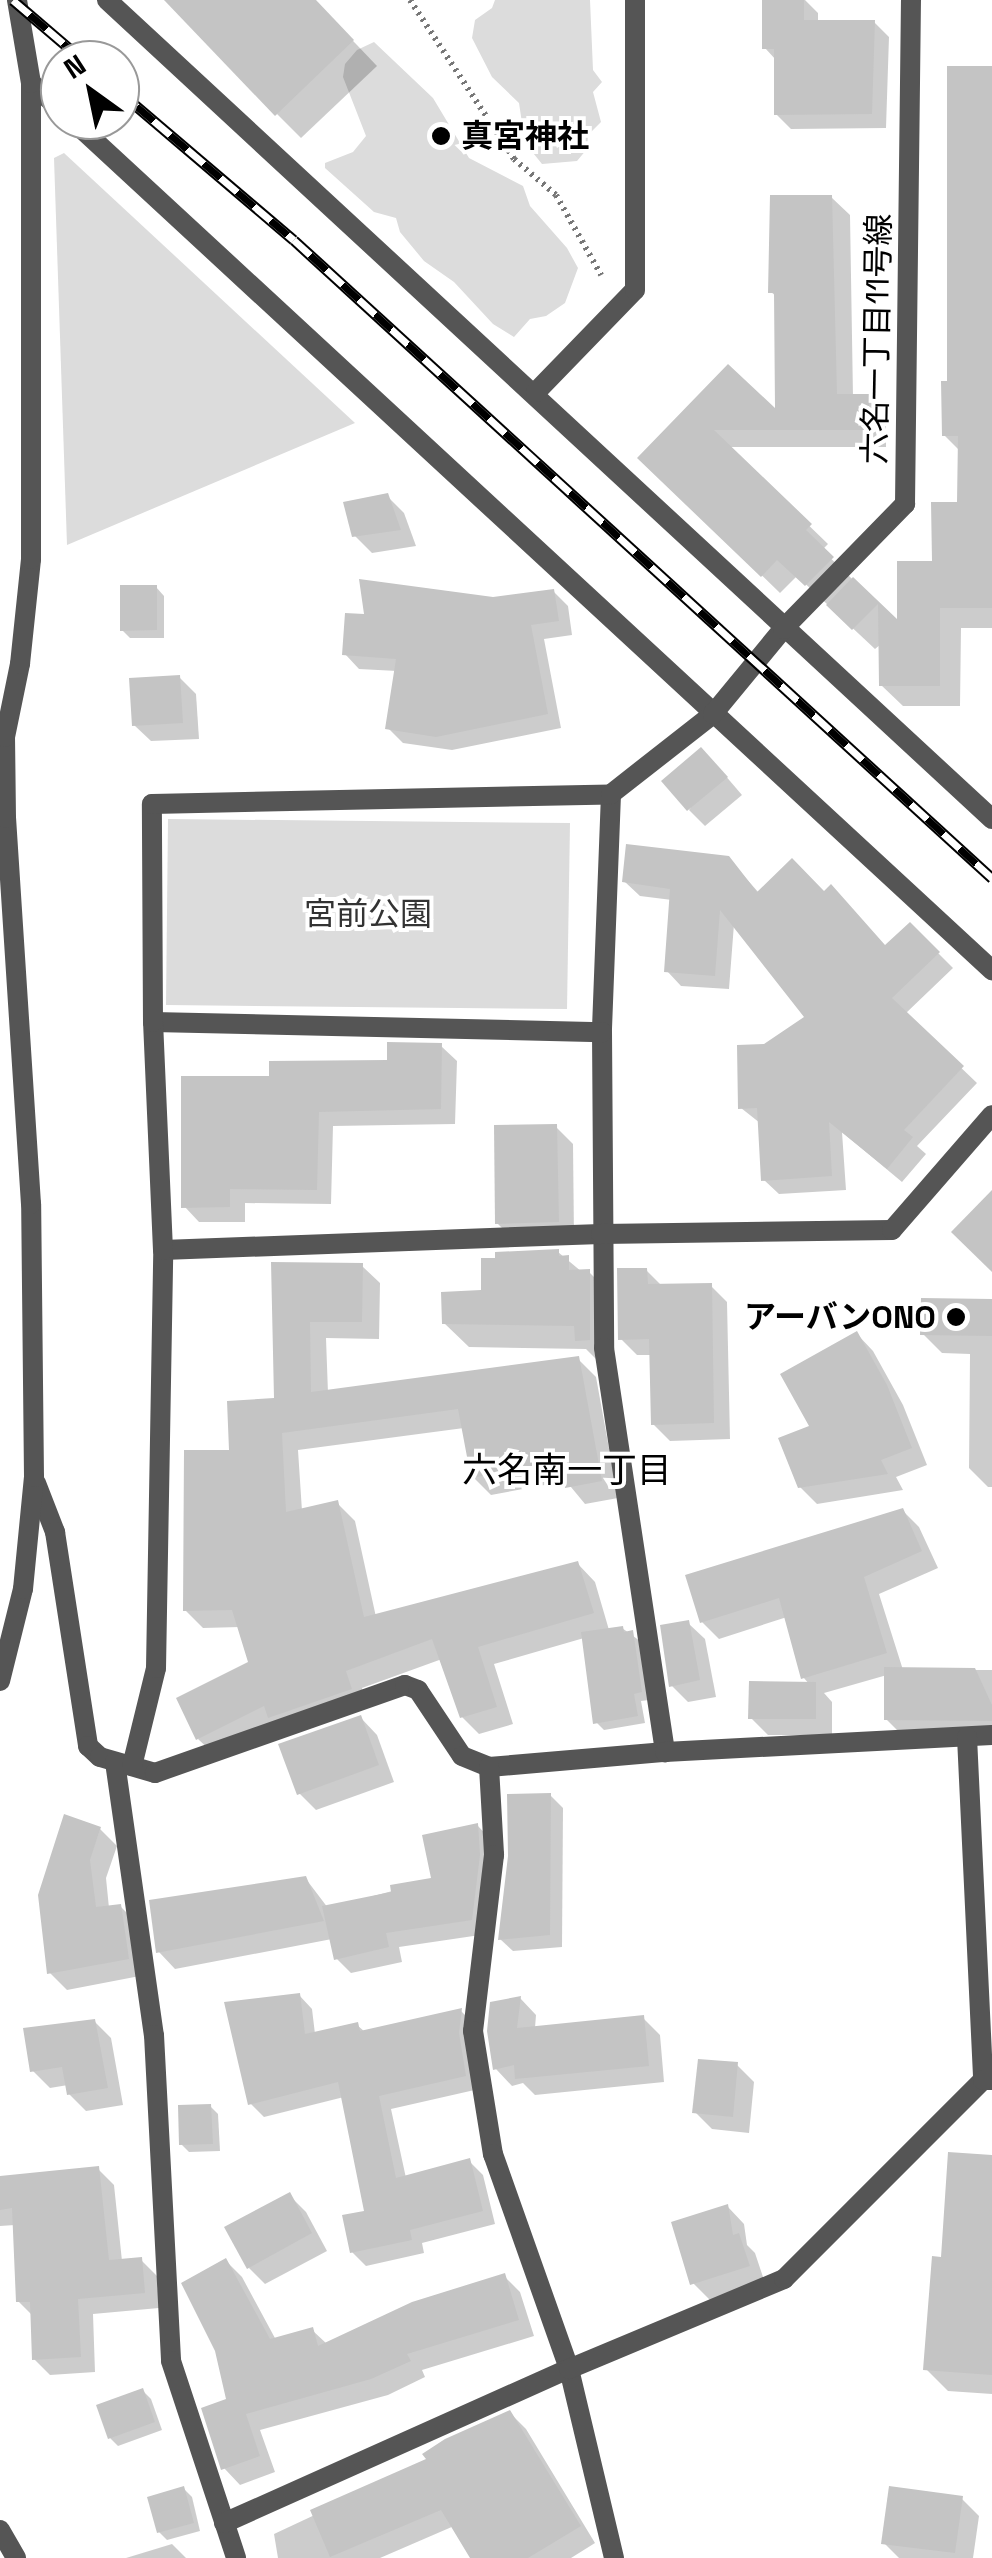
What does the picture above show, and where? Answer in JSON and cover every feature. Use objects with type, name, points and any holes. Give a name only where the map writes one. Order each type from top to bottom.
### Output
[{"type":"street","points":[[0,1680],[23,1589],[34,1476],[31,1204],[6,818],[5,738],[20,664],[31,560],[32,83],[17,0]]},
{"type":"street","points":[[108,0],[536,392],[783,629],[992,819]]},
{"type":"street","points":[[536,392],[635,290],[635,0]]},
{"type":"street","name":"六名一丁目11号線","points":[[612,794],[713,714],[783,629],[905,504],[911,0]]},
{"type":"street","points":[[32,83],[40,90]]},
{"type":"street","points":[[94,140],[992,970]]},
{"type":"street","points":[[0,793],[6,818]]},
{"type":"street","points":[[236,2558],[171,2361],[154,2035],[124,1764],[156,1668],[163,1250],[153,1022],[152,804],[612,794],[602,1032],[604,1348],[665,1752]]},
{"type":"street","points":[[153,1022],[602,1032]]},
{"type":"street","points":[[163,1250],[601,1234],[892,1230],[992,1115]]},
{"type":"street","points":[[34,1476],[55,1532],[88,1746],[100,1757],[124,1764],[155,1772],[389,1687],[406,1685],[418,1690],[462,1756],[489,1767],[665,1752],[992,1735]]},
{"type":"street","points":[[224,2524],[569,2369],[784,2279],[987,2080],[967,1737]]},
{"type":"street","points":[[489,1767],[494,1855],[473,2031],[493,2154],[569,2369],[614,2558]]},
{"type":"street","points":[[0,2530],[16,2558]]},
{"type":"path","points":[[410,0],[514,159],[556,195],[619,306]]},
{"type":"green space","points":[[495,0],[590,0],[593,70],[602,82],[593,92],[601,122],[588,135],[587,149],[577,161],[542,164],[525,143],[519,103],[492,77],[472,38],[475,20],[492,8]]},
{"type":"green space","points":[[374,42],[433,98],[469,158],[523,186],[530,206],[567,248],[578,268],[565,303],[546,316],[530,319],[514,337],[493,324],[454,282],[424,261],[400,232],[396,218],[374,212],[325,168],[325,163],[353,152],[366,136],[343,77],[345,64],[357,50]]},
{"type":"green space","points":[[64,153],[355,423],[67,545],[54,158]]},
{"type":"green space","name":"宮前公園","points":[[168,819],[570,823],[567,1009],[166,1005]]},
{"type":"building","points":[[164,0],[316,0],[354,40],[275,116]]},
{"type":"building","points":[[762,0],[804,0],[804,20],[875,20],[872,114],[774,115],[774,49],[762,49]]},
{"type":"building","points":[[947,66],[992,66],[992,608],[940,608],[940,686],[879,686],[878,604],[852,630],[826,605],[853,577],[897,619],[897,561],[932,561],[931,502],[957,502],[958,436],[942,436],[941,381],[947,381]]},
{"type":"building","points":[[770,195],[832,195],[837,394],[869,394],[869,430],[714,430],[812,524],[806,530],[834,557],[805,586],[777,560],[761,577],[637,458],[728,364],[775,408],[774,293],[768,293]]},
{"type":"building","points":[[388,493],[401,530],[352,537],[343,502]]},
{"type":"building","points":[[359,579],[493,597],[554,589],[559,621],[531,625],[548,714],[436,737],[385,729],[396,659],[342,655],[345,613],[364,614]]},
{"type":"building","points":[[120,585],[157,585],[157,630],[120,631]]},
{"type":"building","points":[[180,675],[183,723],[132,726],[129,678]]},
{"type":"building","points":[[701,747],[728,777],[687,811],[661,781]]},
{"type":"building","points":[[626,844],[729,856],[757,892],[792,858],[824,891],[831,884],[885,945],[910,922],[940,952],[892,998],[964,1066],[904,1130],[913,1137],[887,1169],[829,1122],[832,1176],[761,1181],[757,1108],[738,1109],[737,1045],[764,1044],[804,1017],[720,910],[715,976],[664,972],[670,889],[622,882]]},
{"type":"building","points":[[387,1042],[442,1043],[441,1109],[319,1112],[317,1190],[230,1189],[230,1207],[181,1208],[181,1076],[269,1076],[269,1061],[387,1060]]},
{"type":"building","points":[[557,1124],[559,1222],[495,1224],[494,1125]]},
{"type":"building","points":[[992,1190],[992,1272],[951,1232]]},
{"type":"building","points":[[559,1249],[559,1256],[569,1255],[569,1270],[590,1269],[590,1340],[575,1341],[574,1326],[442,1324],[441,1292],[481,1290],[481,1258],[495,1258],[495,1252]]},
{"type":"building","points":[[271,1262],[363,1263],[362,1322],[310,1322],[311,1392],[579,1356],[602,1481],[565,1488],[560,1462],[471,1478],[458,1409],[282,1433],[286,1512],[338,1500],[364,1617],[578,1561],[594,1613],[478,1647],[497,1707],[460,1718],[432,1639],[346,1671],[352,1689],[268,1718],[264,1706],[196,1740],[176,1698],[248,1662],[232,1610],[183,1611],[184,1450],[229,1450],[227,1401],[274,1398]]},
{"type":"building","points":[[617,1268],[647,1268],[648,1284],[712,1283],[714,1423],[651,1425],[649,1339],[618,1340]]},
{"type":"building","name":"アーバンONO","points":[[921,1298],[992,1299],[992,1336],[920,1335]]},
{"type":"building","points":[[857,1331],[887,1385],[912,1448],[881,1460],[888,1474],[798,1488],[778,1438],[809,1426],[780,1374]]},
{"type":"building","points":[[903,1508],[922,1551],[864,1577],[887,1653],[801,1679],[779,1598],[700,1623],[685,1575]]},
{"type":"building","points":[[689,1620],[700,1680],[669,1687],[660,1625]]},
{"type":"building","points":[[623,1626],[624,1632],[633,1630],[642,1692],[634,1694],[638,1716],[593,1724],[581,1632]]},
{"type":"building","points":[[884,1667],[975,1668],[992,1705],[992,1721],[884,1720]]},
{"type":"building","points":[[749,1681],[816,1682],[816,1719],[748,1719]]},
{"type":"building","points":[[361,1715],[379,1765],[297,1795],[278,1744]]},
{"type":"building","points":[[551,1793],[550,1935],[498,1940],[508,1856],[507,1794]]},
{"type":"building","points":[[64,1814],[101,1827],[90,1860],[96,1907],[121,1904],[129,1959],[47,1974],[38,1895]]},
{"type":"building","points":[[478,1823],[480,1855],[472,1920],[386,1933],[389,1947],[334,1960],[322,1906],[391,1892],[390,1885],[431,1878],[422,1835]]},
{"type":"building","points":[[306,1876],[324,1921],[156,1953],[149,1900]]},
{"type":"building","points":[[300,1993],[305,2034],[358,2022],[360,2031],[462,2008],[459,2033],[466,2076],[379,2096],[396,2178],[470,2158],[483,2211],[410,2230],[412,2240],[350,2253],[342,2215],[364,2211],[338,2082],[248,2105],[224,2002]]},
{"type":"building","points":[[521,1996],[517,2028],[644,2015],[649,2066],[515,2079],[514,2065],[493,2070],[487,2031],[490,2002]]},
{"type":"building","points":[[95,2019],[108,2088],[67,2095],[62,2067],[30,2072],[23,2028]]},
{"type":"building","points":[[698,2059],[738,2062],[733,2117],[692,2113]]},
{"type":"building","points":[[211,2104],[213,2144],[179,2145],[178,2105]]},
{"type":"building","points":[[948,2152],[992,2155],[992,2375],[923,2370],[932,2256],[941,2257]]},
{"type":"building","points":[[99,2166],[109,2260],[142,2257],[145,2293],[78,2299],[81,2357],[32,2360],[30,2302],[16,2302],[12,2208],[0,2210],[0,2176]]},
{"type":"building","points":[[290,2192],[312,2233],[247,2269],[224,2227]]},
{"type":"building","points":[[728,2204],[733,2235],[739,2233],[750,2266],[690,2285],[671,2222]]},
{"type":"building","points":[[226,2258],[270,2339],[313,2327],[318,2346],[412,2302],[505,2273],[519,2320],[407,2354],[411,2361],[371,2379],[246,2414],[260,2456],[221,2470],[201,2408],[226,2399],[215,2351],[181,2283]]},
{"type":"building","points":[[143,2388],[155,2422],[108,2439],[96,2405]]},
{"type":"building","points":[[510,2410],[581,2526],[528,2558],[470,2558],[441,2510],[330,2557],[310,2510],[426,2459],[422,2454],[445,2439]]},
{"type":"building","points":[[184,2486],[194,2523],[157,2533],[147,2497]]},
{"type":"building","points":[[889,2486],[963,2496],[955,2553],[881,2544]]},
{"type":"railway","points":[[13,0],[60,40]]},
{"type":"railway","points":[[140,109],[294,240],[992,878]]},
{"type":"place","name":"真宮神社","points":[[441,136]]},
{"type":"place","name":"アーバンONO","points":[[956,1317]]},
{"type":"district","name":"六名南一丁目","points":[[567,1470]]}]
